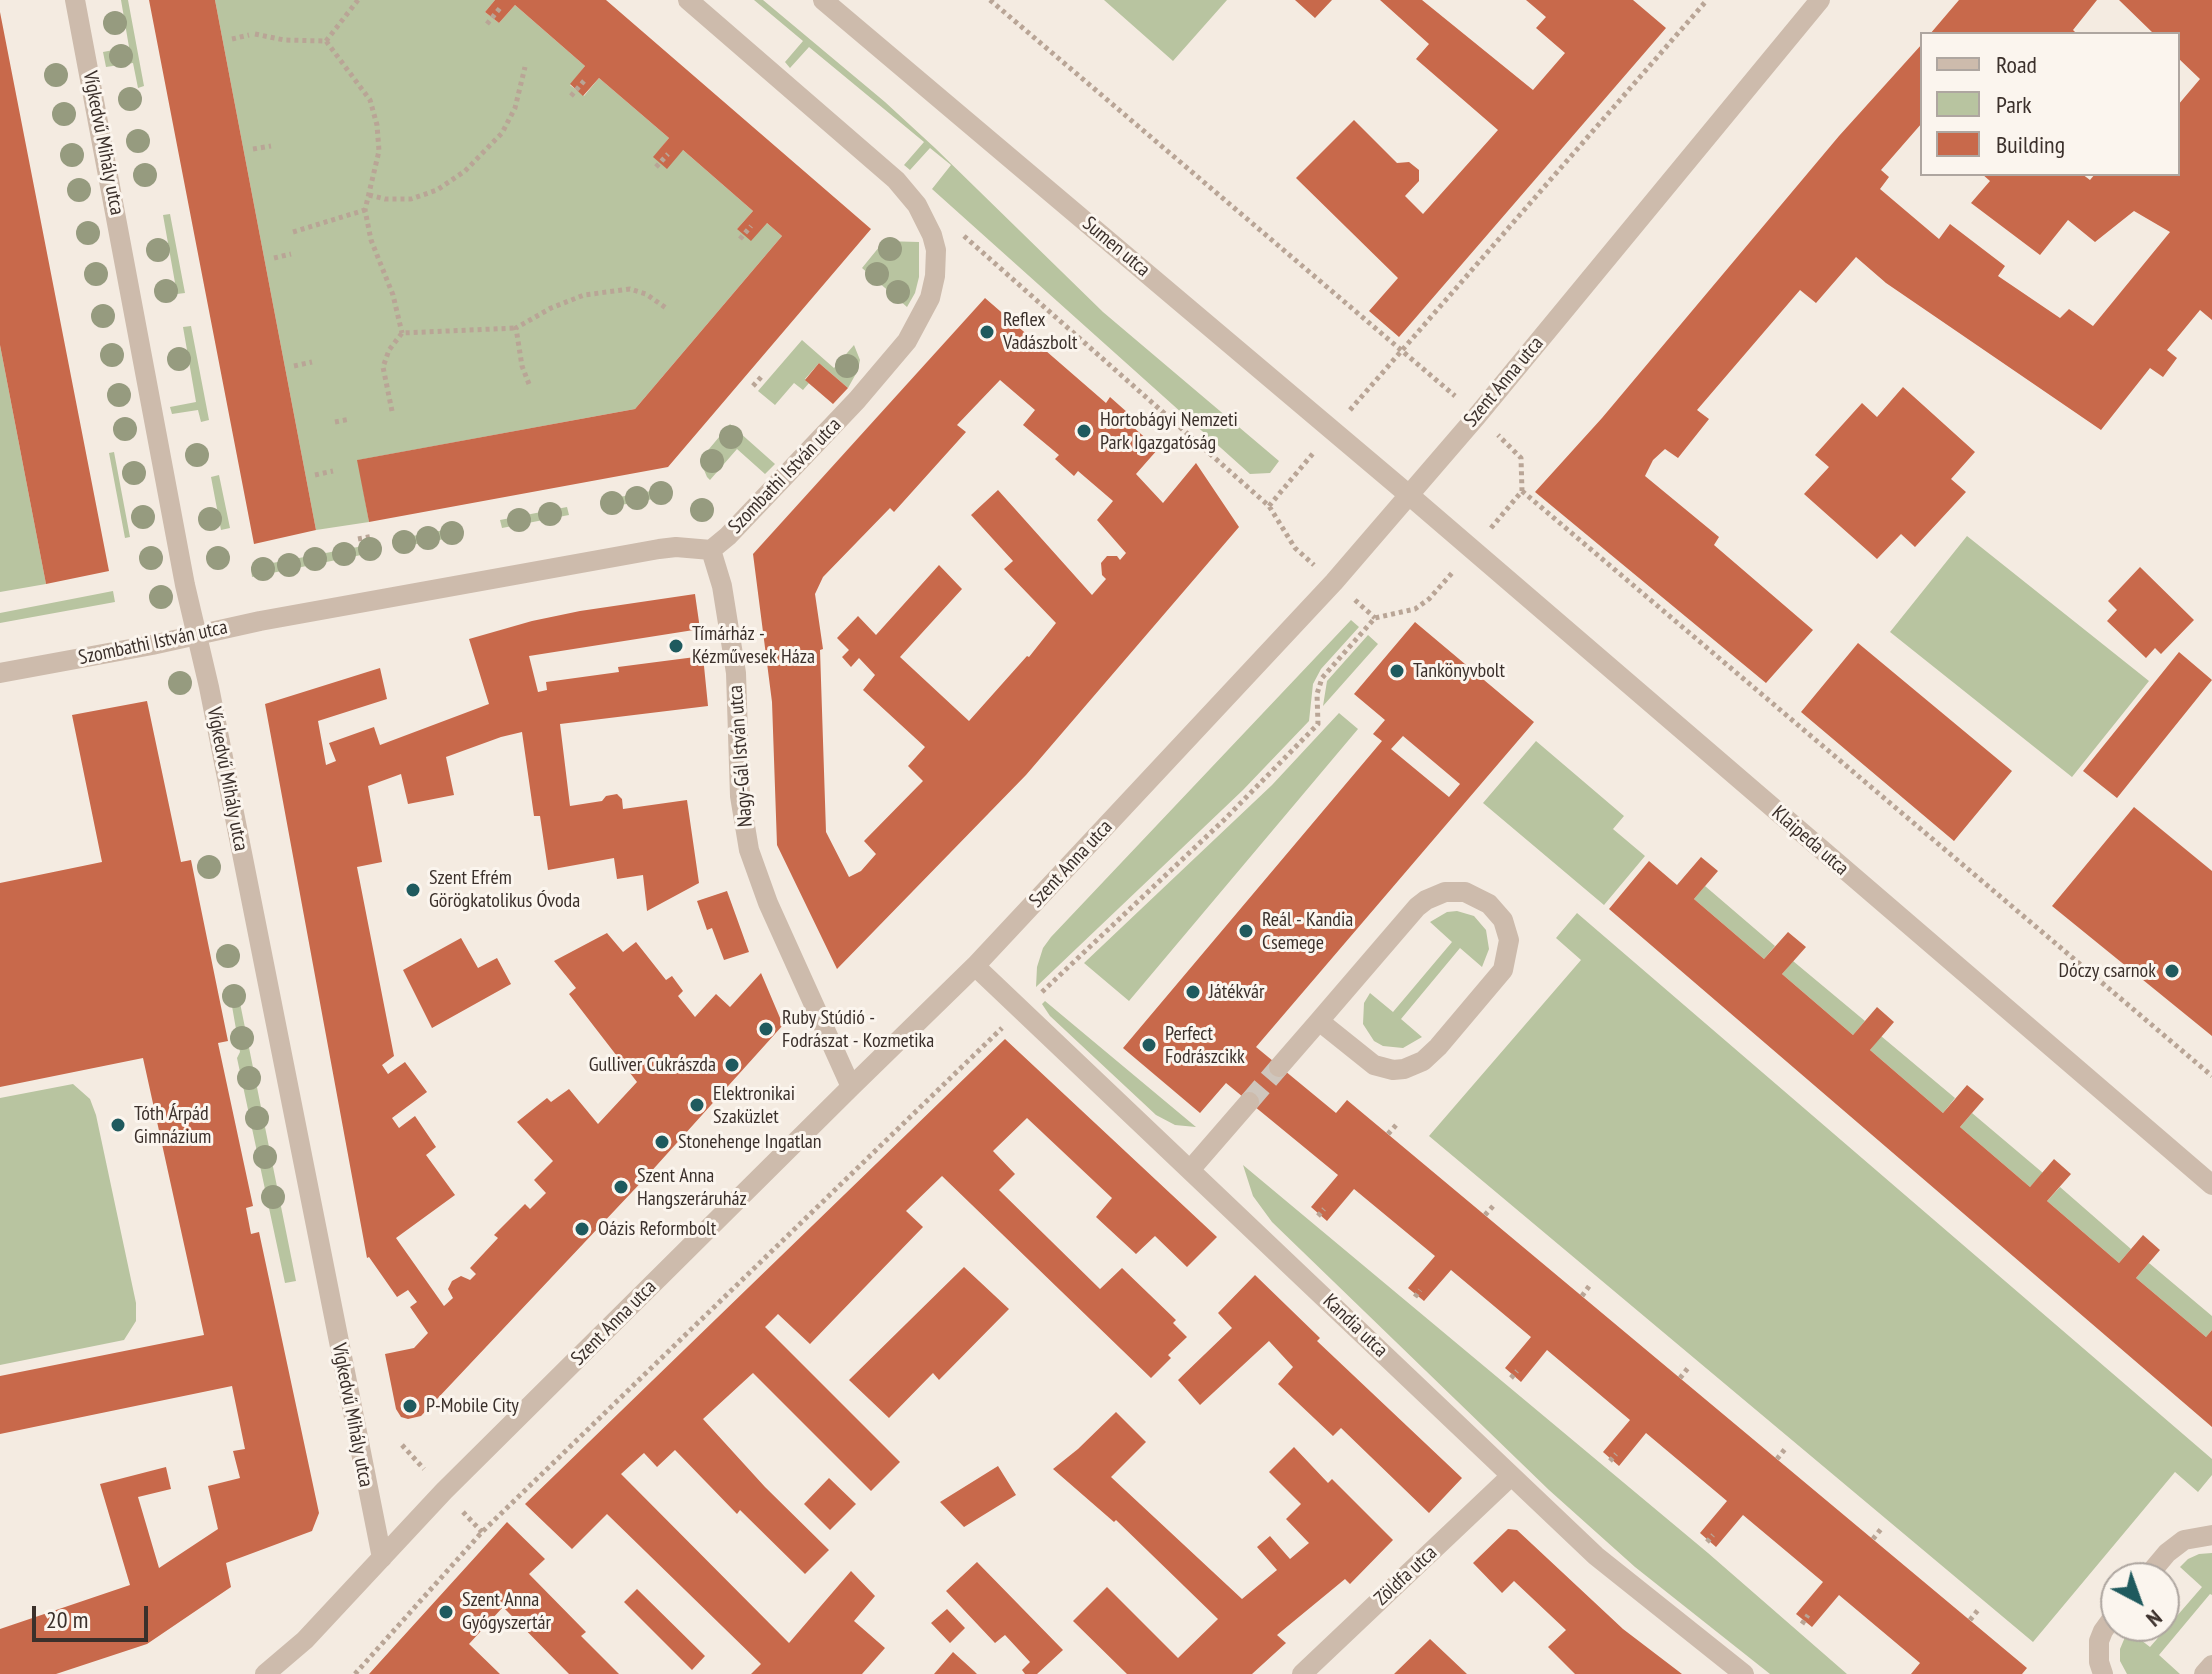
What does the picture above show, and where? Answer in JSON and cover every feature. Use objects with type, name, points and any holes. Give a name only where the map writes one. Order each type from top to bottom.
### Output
[{"type":"street","name":"Vígkedvű Mihály utca","points":[[75,0],[185,585],[382,1558]]},
{"type":"street","name":"Szombathi István utca","points":[[0,673],[260,621],[659,549],[711,550],[743,521],[857,400],[907,341],[930,298],[936,250],[917,205],[896,180],[688,0]]},
{"type":"street","name":"Sumen utca","points":[[823,0],[1409,495]]},
{"type":"street","name":"Szent Anna utca","points":[[265,1674],[305,1640],[444,1491],[975,966],[1334,582],[1820,0]]},
{"type":"street","name":"Klaipeda utca","points":[[1409,495],[2212,1185]]},
{"type":"street","name":"Nagy-Gál István utca","points":[[711,550],[722,586],[736,673],[740,796],[749,850],[774,916],[851,1087]]},
{"type":"street","points":[[1279,1067],[1417,907],[1435,895],[1455,891],[1477,896],[1503,920],[1509,940],[1503,970],[1423,1061],[1393,1070],[1374,1065],[1319,1021]]},
{"type":"street","name":"Kandia utca","points":[[975,966],[1510,1477],[1614,1572],[1744,1674]]},
{"type":"street","points":[[1190,1170],[1249,1102]]},
{"type":"street","name":"Zöldfa utca","points":[[1302,1674],[1510,1477]]},
{"type":"street","points":[[2159,1562],[2184,1540],[2212,1535]]},
{"type":"street","points":[[2100,1638],[2098,1651],[2103,1674]]},
{"type":"street","points":[[2204,1674],[2212,1665]]},
{"type":"path","points":[[326,41],[358,0]]},
{"type":"path","points":[[990,0],[1439,381]]},
{"type":"path","points":[[1402,349],[1707,0]]},
{"type":"path","points":[[487,24],[500,8]]},
{"type":"path","points":[[232,39],[252,34],[284,40],[326,41]]},
{"type":"path","points":[[326,41],[363,89],[374,111],[379,151],[365,210],[371,240],[389,281],[402,333]]},
{"type":"path","points":[[369,195],[385,199],[411,199],[437,190],[465,171],[502,133],[515,108],[525,67]]},
{"type":"path","points":[[571,96],[584,81]]},
{"type":"path","points":[[253,149],[271,146]]},
{"type":"path","points":[[656,167],[668,154]]},
{"type":"path","points":[[293,232],[365,210]]},
{"type":"path","points":[[740,239],[751,226]]},
{"type":"path","points":[[957,229],[1269,506]]},
{"type":"path","points":[[274,258],[291,254]]},
{"type":"path","points":[[402,333],[516,328],[561,303],[611,291],[638,291],[666,308]]},
{"type":"path","points":[[516,328],[522,366],[529,384]]},
{"type":"path","points":[[392,411],[385,389],[383,367],[389,350],[402,333]]},
{"type":"path","points":[[294,366],[312,362]]},
{"type":"path","points":[[753,386],[762,376]]},
{"type":"path","points":[[335,422],[350,419]]},
{"type":"path","points":[[1511,447],[1521,458],[1522,491],[2212,1076]]},
{"type":"path","points":[[315,475],[333,471]]},
{"type":"path","points":[[358,539],[373,536]]},
{"type":"path","points":[[355,1674],[482,1532],[1224,820],[1318,724],[1317,694],[1322,678],[1375,618],[1415,609]]},
{"type":"path","points":[[1388,1134],[1397,1124]]},
{"type":"path","points":[[1485,1215],[1494,1205]]},
{"type":"path","points":[[1318,1216],[1324,1209]]},
{"type":"path","points":[[1582,1296],[1590,1285]]},
{"type":"path","points":[[1415,1297],[1420,1290]]},
{"type":"path","points":[[1680,1378],[1688,1368]]},
{"type":"path","points":[[1511,1378],[1517,1371]]},
{"type":"path","points":[[1777,1459],[1785,1449]]},
{"type":"path","points":[[1610,1461],[1616,1454]]},
{"type":"path","points":[[1873,1539],[1881,1529]]},
{"type":"path","points":[[1707,1542],[1713,1535]]},
{"type":"path","points":[[1970,1620],[1978,1610]]},
{"type":"path","points":[[1802,1624],[1808,1615]]},
{"type":"green space","points":[[121,0],[128,0],[144,86],[138,88],[133,63],[106,67],[103,52],[129,47]]},
{"type":"green space","points":[[215,0],[495,0],[485,12],[499,23],[515,5],[585,66],[570,85],[584,96],[599,78],[669,138],[654,157],[683,150],[753,211],[737,229],[767,223],[782,236],[635,409],[358,460],[369,522],[316,530]]},
{"type":"green space","points":[[754,0],[763,0],[885,102],[935,148],[1103,312],[1279,461],[1270,473],[1250,474],[932,189],[951,165],[930,148],[910,170],[904,165],[924,142],[809,47],[790,68],[785,62],[803,41]]},
{"type":"green space","points":[[1104,0],[1227,0],[1173,61]]},
{"type":"green space","points":[[170,214],[185,293],[177,294],[163,215]]},
{"type":"green space","points":[[884,241],[919,242],[919,277],[907,307],[862,268]]},
{"type":"green space","points":[[191,326],[209,420],[201,422],[198,410],[172,414],[170,407],[196,402],[183,327]]},
{"type":"green space","points":[[802,340],[834,368],[854,345],[860,360],[858,370],[848,388],[819,363],[805,379],[809,383],[803,390],[794,383],[775,405],[758,391]]},
{"type":"green space","points":[[0,345],[46,584],[0,592]]},
{"type":"green space","points":[[730,424],[775,464],[765,474],[737,449],[710,480],[707,477],[702,465],[704,455]]},
{"type":"green space","points":[[114,452],[130,537],[125,538],[109,453]]},
{"type":"green space","points":[[219,475],[230,528],[221,530],[211,477]]},
{"type":"green space","points":[[667,488],[669,496],[605,508],[604,500]]},
{"type":"green space","points":[[567,507],[569,515],[502,528],[500,520]]},
{"type":"green space","points":[[460,527],[462,536],[394,548],[392,540]]},
{"type":"green space","points":[[1967,536],[2149,681],[2072,777],[1890,632]]},
{"type":"green space","points":[[379,543],[381,551],[252,577],[251,567]]},
{"type":"green space","points":[[113,591],[115,602],[0,623],[0,613]]},
{"type":"green space","points":[[1351,620],[1359,627],[1321,669],[1313,684],[1309,721],[1243,790],[1036,987],[1037,967],[1043,948],[1051,937]]},
{"type":"green space","points":[[1368,635],[1378,644],[1323,706],[1327,681]]},
{"type":"green space","points":[[1339,713],[1358,729],[1129,1001],[1084,963],[1272,785]]},
{"type":"green space","points":[[1536,741],[1624,816],[1613,829],[1645,856],[1604,905],[1483,803]]},
{"type":"green space","points":[[1705,886],[1775,946],[1764,959],[1694,899]]},
{"type":"green space","points":[[1457,911],[1474,916],[1486,930],[1489,949],[1482,967],[1460,948],[1401,1019],[1422,1037],[1403,1048],[1383,1046],[1374,1041],[1363,1024],[1364,1003],[1370,993],[1393,1012],[1452,942],[1430,922],[1447,912]]},
{"type":"green space","points":[[1577,913],[2212,1459],[2212,1475],[2198,1492],[2175,1472],[2033,1642],[1429,1136],[1581,960],[1556,938]]},
{"type":"green space","points":[[1793,961],[1865,1021],[1853,1035],[1782,974]]},
{"type":"green space","points":[[237,988],[296,1281],[285,1283],[237,1058],[240,1052],[229,989]]},
{"type":"green space","points":[[1045,1001],[1196,1127],[1175,1125],[1156,1115],[1050,1016],[1042,1004]]},
{"type":"green space","points":[[1881,1036],[1955,1098],[1943,1113],[1870,1050]]},
{"type":"green space","points":[[73,1084],[90,1099],[96,1115],[136,1303],[136,1321],[124,1340],[0,1365],[0,1098]]},
{"type":"green space","points":[[1972,1113],[2043,1173],[2030,1187],[1960,1127]]},
{"type":"green space","points":[[1243,1165],[1708,1553],[1847,1674],[1770,1674],[1635,1567],[1549,1490],[1272,1222],[1253,1196]]},
{"type":"green space","points":[[2060,1187],[2131,1249],[2119,1263],[2047,1201]]},
{"type":"green space","points":[[2149,1263],[2212,1316],[2212,1330],[2206,1337],[2136,1278]]},
{"type":"green space","points":[[2212,1553],[2212,1595],[2180,1630],[2180,1612],[2202,1587],[2180,1567],[2199,1554]]},
{"type":"green space","points":[[2123,1642],[2144,1642],[2150,1647],[2154,1642],[2170,1642],[2159,1655],[2180,1674],[2127,1674],[2120,1661]]},
{"type":"building","points":[[149,0],[215,0],[316,530],[254,544]]},
{"type":"building","points":[[495,0],[606,0],[871,229],[668,467],[369,522],[357,460],[635,409],[782,236],[767,223],[751,241],[737,229],[753,211],[683,150],[667,169],[653,157],[669,138],[599,78],[583,96],[570,84],[585,66],[515,5],[499,23],[485,12]]},
{"type":"building","points":[[1295,0],[1332,0],[1315,18]]},
{"type":"building","points":[[1380,0],[1422,0],[1533,90],[1565,53],[1536,28],[1546,17],[1526,0],[1633,0],[1666,28],[1399,337],[1369,311],[1398,278],[1296,178],[1354,120],[1397,163],[1409,162],[1419,170],[1419,181],[1405,196],[1423,214],[1498,130],[1416,59],[1429,44]]},
{"type":"building","points":[[1959,0],[2097,0],[2073,30],[2075,32],[1932,32]]},
{"type":"building","points":[[2119,0],[2212,0],[2212,320],[2200,310],[2167,350],[2177,358],[2163,377],[2150,368],[2101,430],[1886,283],[1856,257],[1816,303],[1800,290],[1697,410],[1709,419],[1678,458],[1665,449],[1653,460],[1645,476],[1719,537],[1714,545],[1813,630],[1766,683],[1535,492],[1602,418],[1839,136],[1920,46],[1920,125],[1881,170],[1889,177],[1880,189],[1939,239],[1950,224],[2005,266],[1998,276],[2060,318],[2069,309],[2093,326],[2170,232],[2134,211],[2095,242],[2068,220],[2040,255],[1971,203],[1990,181],[1984,176],[2085,176],[2090,180],[2093,176],[2180,176],[2180,103],[2200,79],[2180,60],[2180,32],[2152,32]]},
{"type":"building","points":[[0,12],[109,571],[46,584],[0,345]]},
{"type":"building","points":[[985,298],[1106,403],[1110,397],[1128,413],[1124,419],[1158,449],[1136,474],[1163,503],[1196,463],[1239,527],[1026,775],[837,969],[777,845],[772,702],[753,554]],"holes":[[[1000,380],[1035,410],[1023,425],[1059,455],[1055,459],[1074,476],[1078,471],[1113,501],[1097,520],[1126,553],[1120,560],[1117,556],[1107,556],[1101,563],[1102,575],[1106,579],[1092,595],[998,490],[971,515],[1013,561],[1004,569],[1056,623],[969,721],[900,657],[962,589],[939,565],[876,635],[858,616],[837,638],[849,650],[842,657],[851,667],[859,658],[875,675],[863,690],[925,747],[908,766],[923,781],[864,841],[876,854],[861,871],[849,877],[826,832],[820,650],[823,649],[815,594],[823,577],[890,508],[894,512],[966,432],[957,425]]]},
{"type":"building","points":[[819,363],[848,388],[833,404],[805,380]]},
{"type":"building","points":[[1903,387],[1975,452],[1951,479],[1966,492],[1915,547],[1901,534],[1877,559],[1804,494],[1829,467],[1815,455],[1862,403],[1877,417]]},
{"type":"building","points":[[2140,567],[2194,620],[2161,654],[2155,648],[2146,658],[2107,621],[2117,610],[2108,601]]},
{"type":"building","points":[[695,594],[700,629],[529,656],[538,692],[547,690],[546,682],[619,672],[618,667],[703,656],[708,706],[560,724],[570,806],[602,801],[606,796],[617,794],[622,799],[623,809],[687,800],[699,883],[647,911],[643,875],[617,879],[614,858],[548,870],[540,816],[534,816],[522,732],[446,757],[454,795],[408,804],[401,774],[368,786],[382,862],[357,867],[394,1056],[382,1065],[388,1074],[405,1062],[427,1092],[392,1118],[399,1128],[415,1116],[436,1147],[426,1155],[455,1195],[396,1238],[444,1306],[453,1298],[448,1289],[452,1281],[461,1276],[470,1280],[476,1274],[470,1268],[498,1238],[494,1235],[525,1204],[530,1209],[546,1193],[534,1180],[553,1161],[517,1122],[547,1098],[551,1102],[569,1089],[598,1124],[637,1082],[569,994],[576,988],[554,961],[607,933],[623,952],[636,942],[666,980],[672,976],[683,991],[678,996],[695,1017],[716,994],[730,1007],[761,973],[783,1025],[648,1175],[421,1416],[401,1417],[396,1409],[385,1354],[414,1348],[428,1333],[410,1307],[417,1302],[408,1290],[397,1297],[367,1258],[265,704],[380,668],[387,699],[318,721],[326,765],[336,761],[329,743],[374,727],[380,745],[489,704],[469,639],[580,611]]},
{"type":"building","points":[[1415,622],[1534,722],[1256,1047],[1336,1113],[1347,1100],[2027,1668],[2022,1674],[1911,1674],[1920,1663],[1839,1595],[1812,1627],[1796,1614],[1823,1582],[1743,1515],[1716,1547],[1700,1533],[1727,1501],[1646,1433],[1619,1466],[1603,1452],[1630,1420],[1547,1350],[1521,1382],[1505,1368],[1531,1337],[1451,1270],[1424,1301],[1408,1288],[1435,1256],[1354,1189],[1327,1221],[1311,1207],[1338,1175],[1226,1083],[1200,1113],[1123,1048],[1382,741],[1373,734],[1385,720],[1354,694]],"holes":[[[1403,736],[1460,784],[1449,797],[1391,749]]]},
{"type":"building","points":[[1858,643],[2012,771],[1954,841],[1801,712]]},
{"type":"building","points":[[2179,652],[2212,680],[2117,798],[2083,771]]},
{"type":"building","points":[[147,701],[181,862],[191,860],[228,1041],[218,1043],[253,1206],[246,1208],[251,1234],[259,1232],[319,1513],[312,1531],[226,1563],[231,1587],[147,1644],[56,1674],[0,1674],[0,1629],[130,1585],[100,1484],[166,1467],[171,1489],[138,1497],[159,1568],[218,1529],[208,1486],[240,1478],[233,1451],[245,1449],[232,1386],[0,1434],[0,1376],[204,1335],[143,1058],[0,1087],[0,883],[102,862],[72,715]]},
{"type":"building","name":"Dóczy csarnok","points":[[2134,807],[2212,871],[2212,1036],[2052,906]]},
{"type":"building","points":[[1701,857],[1718,871],[1694,899],[1764,959],[1788,932],[1806,947],[1782,974],[1853,1035],[1877,1007],[1894,1022],[1870,1050],[1943,1113],[1967,1085],[1984,1099],[1960,1127],[2030,1187],[2054,1159],[2071,1174],[2047,1201],[2119,1263],[2143,1235],[2160,1250],[2136,1278],[2206,1337],[2212,1330],[2212,1427],[1609,909],[1649,861],[1677,885]]},
{"type":"building","points":[[727,891],[749,952],[724,960],[712,928],[707,930],[697,901]]},
{"type":"building","points":[[461,938],[478,968],[497,958],[511,984],[432,1028],[403,970]]},
{"type":"building","points":[[1005,1039],[1217,1237],[1187,1267],[1155,1236],[1136,1254],[1096,1217],[1112,1198],[1027,1118],[993,1151],[1015,1174],[999,1190],[1100,1289],[1122,1268],[1176,1320],[1173,1323],[1187,1337],[1168,1355],[1171,1358],[1151,1378],[942,1176],[906,1211],[923,1227],[810,1344],[778,1314],[765,1327],[900,1462],[871,1491],[753,1373],[703,1419],[765,1487],[829,1550],[805,1574],[740,1510],[737,1514],[675,1450],[657,1467],[644,1453],[621,1474],[789,1643],[851,1571],[875,1596],[854,1621],[885,1648],[862,1674],[751,1674],[761,1664],[607,1514],[572,1549],[525,1504]]},
{"type":"building","points":[[964,1267],[1009,1309],[939,1380],[933,1373],[889,1418],[849,1380]]},
{"type":"building","points":[[1255,1275],[1320,1338],[1317,1341],[1462,1478],[1429,1513],[1341,1428],[1333,1436],[1278,1384],[1293,1367],[1269,1341],[1200,1405],[1178,1380],[1232,1328],[1218,1313]]},
{"type":"building","points":[[1116,1412],[1146,1442],[1111,1477],[1242,1599],[1277,1570],[1257,1547],[1270,1536],[1290,1559],[1309,1543],[1286,1519],[1301,1504],[1269,1472],[1294,1447],[1328,1483],[1332,1479],[1393,1540],[1350,1584],[1345,1579],[1277,1635],[1286,1643],[1252,1674],[1127,1674],[1073,1621],[1107,1587],[1178,1658],[1218,1619],[1116,1520],[1114,1522],[1053,1469]]},
{"type":"building","points":[[998,1466],[1016,1495],[964,1527],[940,1502]]},
{"type":"building","points":[[829,1478],[856,1504],[830,1530],[804,1504]]},
{"type":"building","points":[[507,1522],[545,1559],[529,1574],[586,1632],[581,1636],[619,1674],[569,1674],[503,1607],[469,1644],[500,1674],[369,1674]]},
{"type":"building","points":[[1508,1529],[1517,1530],[1623,1629],[1682,1674],[1575,1674],[1548,1647],[1566,1630],[1514,1581],[1502,1593],[1473,1563]]},
{"type":"building","points":[[977,1562],[1063,1650],[1037,1674],[1025,1674],[1022,1670],[1030,1662],[1005,1635],[995,1643],[946,1591]]},
{"type":"building","points":[[637,1589],[705,1656],[692,1670],[624,1602]]},
{"type":"building","points":[[947,1609],[965,1628],[950,1643],[931,1623]]},
{"type":"building","points":[[1430,1639],[1467,1674],[1394,1674]]},
{"type":"building","points":[[953,1652],[974,1671],[977,1674],[934,1674]]},
{"type":"tunnel","points":[[1249,1102],[1279,1067]]},
{"type":"place","name":"Reflex Vadászbolt","points":[[987,332]]},
{"type":"place","name":"Hortobágyi Nemzeti Park Igazgatóság","points":[[1084,431]]},
{"type":"place","name":"Tímárház - Kézművesek Háza","points":[[676,646]]},
{"type":"place","name":"Tankönyvbolt","points":[[1397,671]]},
{"type":"place","name":"Szent Efrém Görögkatolikus Óvoda","points":[[413,890]]},
{"type":"place","name":"Reál - Kandia Csemege","points":[[1246,931]]},
{"type":"place","name":"Dóczy csarnok","points":[[2172,971]]},
{"type":"place","name":"Játékvár","points":[[1193,992]]},
{"type":"place","name":"Ruby Stúdió - Fodrászat - Kozmetika","points":[[766,1029]]},
{"type":"place","name":"Perfect Fodrászcikk","points":[[1149,1045]]},
{"type":"place","name":"Gulliver Cukrászda","points":[[732,1065]]},
{"type":"place","name":"Elektronikai Szaküzlet","points":[[697,1105]]},
{"type":"place","name":"Tóth Árpád Gimnázium","points":[[118,1125]]},
{"type":"place","name":"Stonehenge Ingatlan","points":[[662,1142]]},
{"type":"place","name":"Szent Anna Hangszeráruház","points":[[621,1187]]},
{"type":"place","name":"Oázis Reformbolt","points":[[582,1229]]},
{"type":"place","name":"P-Mobile City","points":[[410,1406]]},
{"type":"place","name":"Szent Anna Gyógyszertár","points":[[446,1612]]}]
